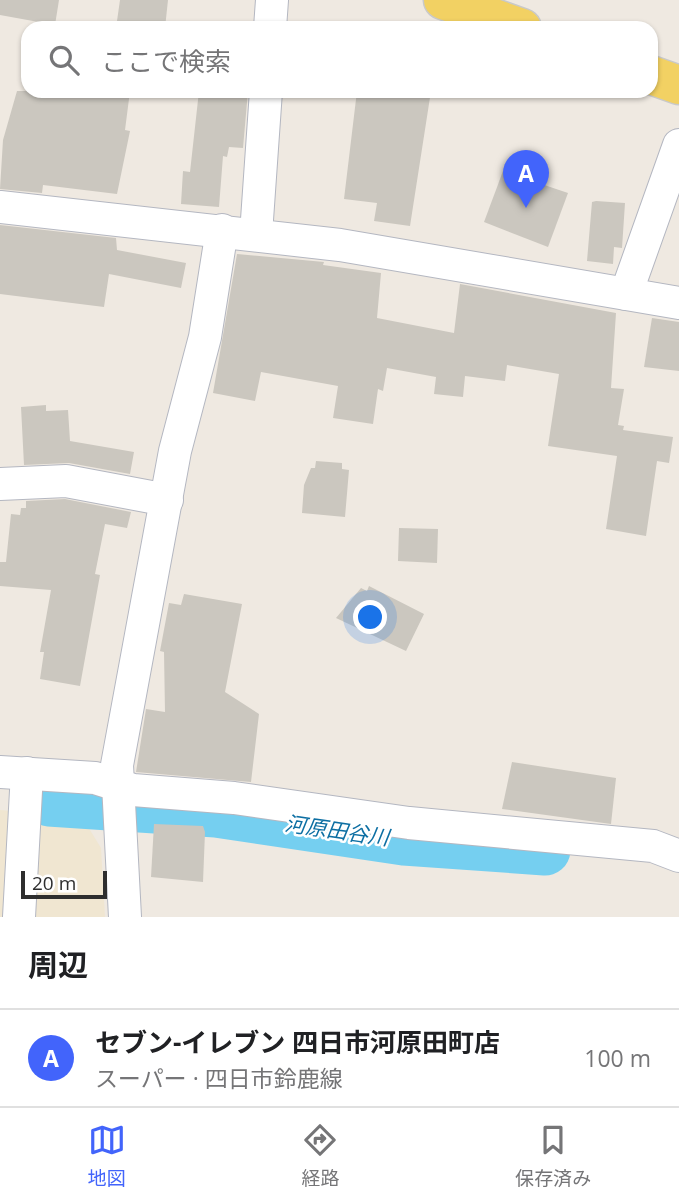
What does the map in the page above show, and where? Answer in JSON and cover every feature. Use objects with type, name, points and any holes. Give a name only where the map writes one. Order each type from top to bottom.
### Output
[{"type":"main road","points":[[463,3],[505,21]]},
{"type":"main road","points":[[658,78],[679,85]]},
{"type":"street","points":[[270,21],[272,0]]},
{"type":"street","points":[[256,234],[266,98]]},
{"type":"street","points":[[626,294],[679,145]]},
{"type":"street","points":[[0,207],[340,245],[679,303]]},
{"type":"street","points":[[125,917],[117,765],[175,451],[205,337],[222,230]]},
{"type":"street","points":[[0,484],[66,481],[167,500]]},
{"type":"street","points":[[19,917],[14,772],[119,799],[133,790],[234,798],[409,823],[653,846],[679,856]]},
{"type":"shaded area","points":[[0,810],[82,817],[101,848],[105,917],[0,917]]},
{"type":"building","points":[[0,0],[59,0],[56,21],[33,21],[0,15]]},
{"type":"building","points":[[120,0],[168,0],[166,21],[117,21]]},
{"type":"building","points":[[17,91],[21,91],[21,98],[129,98],[125,130],[130,131],[117,194],[43,185],[42,193],[0,189],[3,140]]},
{"type":"building","points":[[198,98],[247,98],[243,148],[229,147],[227,157],[223,156],[219,207],[181,204],[183,171],[190,172]]},
{"type":"building","points":[[356,98],[430,98],[410,226],[374,221],[377,203],[344,199]]},
{"type":"building","points":[[503,171],[568,193],[548,247],[484,222]]},
{"type":"building","points":[[592,202],[625,203],[622,248],[614,247],[613,264],[587,261]]},
{"type":"building","points":[[0,225],[116,238],[117,250],[186,263],[181,288],[109,274],[104,307],[0,294]]},
{"type":"building","points":[[237,254],[324,262],[323,265],[381,273],[377,318],[454,333],[460,284],[616,313],[611,388],[624,389],[618,425],[624,426],[623,430],[673,437],[669,463],[657,461],[646,536],[606,529],[617,456],[548,446],[559,374],[507,365],[505,381],[465,376],[463,397],[434,394],[436,377],[387,368],[383,391],[378,389],[373,424],[333,418],[338,386],[261,372],[255,401],[213,393]]},
{"type":"building","points":[[652,318],[679,322],[679,371],[644,367]]},
{"type":"building","points":[[46,405],[46,411],[68,410],[70,441],[134,452],[130,474],[69,463],[24,465],[21,407]]},
{"type":"building","points":[[316,461],[342,463],[342,469],[349,470],[345,517],[302,513],[304,485],[311,468],[315,468]]},
{"type":"building","points":[[65,499],[131,512],[127,528],[105,524],[95,574],[100,575],[80,686],[40,679],[44,652],[40,652],[51,590],[0,586],[0,562],[6,562],[11,514],[20,515],[21,508],[26,508],[26,501]]},
{"type":"building","points":[[399,528],[438,529],[437,563],[398,561]]},
{"type":"building","points":[[369,586],[424,614],[406,651],[336,618],[361,588],[367,591]]},
{"type":"building","points":[[184,594],[242,604],[225,692],[259,714],[251,782],[136,772],[146,709],[165,712],[164,652],[160,651],[169,603],[181,605]]},
{"type":"building","points":[[512,762],[616,778],[611,824],[502,809]]},
{"type":"building","points":[[154,824],[203,826],[203,882],[151,877]]},
{"type":"waterway","name":"河原田谷川","points":[[49,801],[216,812],[404,840],[545,850]]},
{"type":"place","name":"セブン-イレブン 四日市河原田町店","points":[[526,208]]}]
